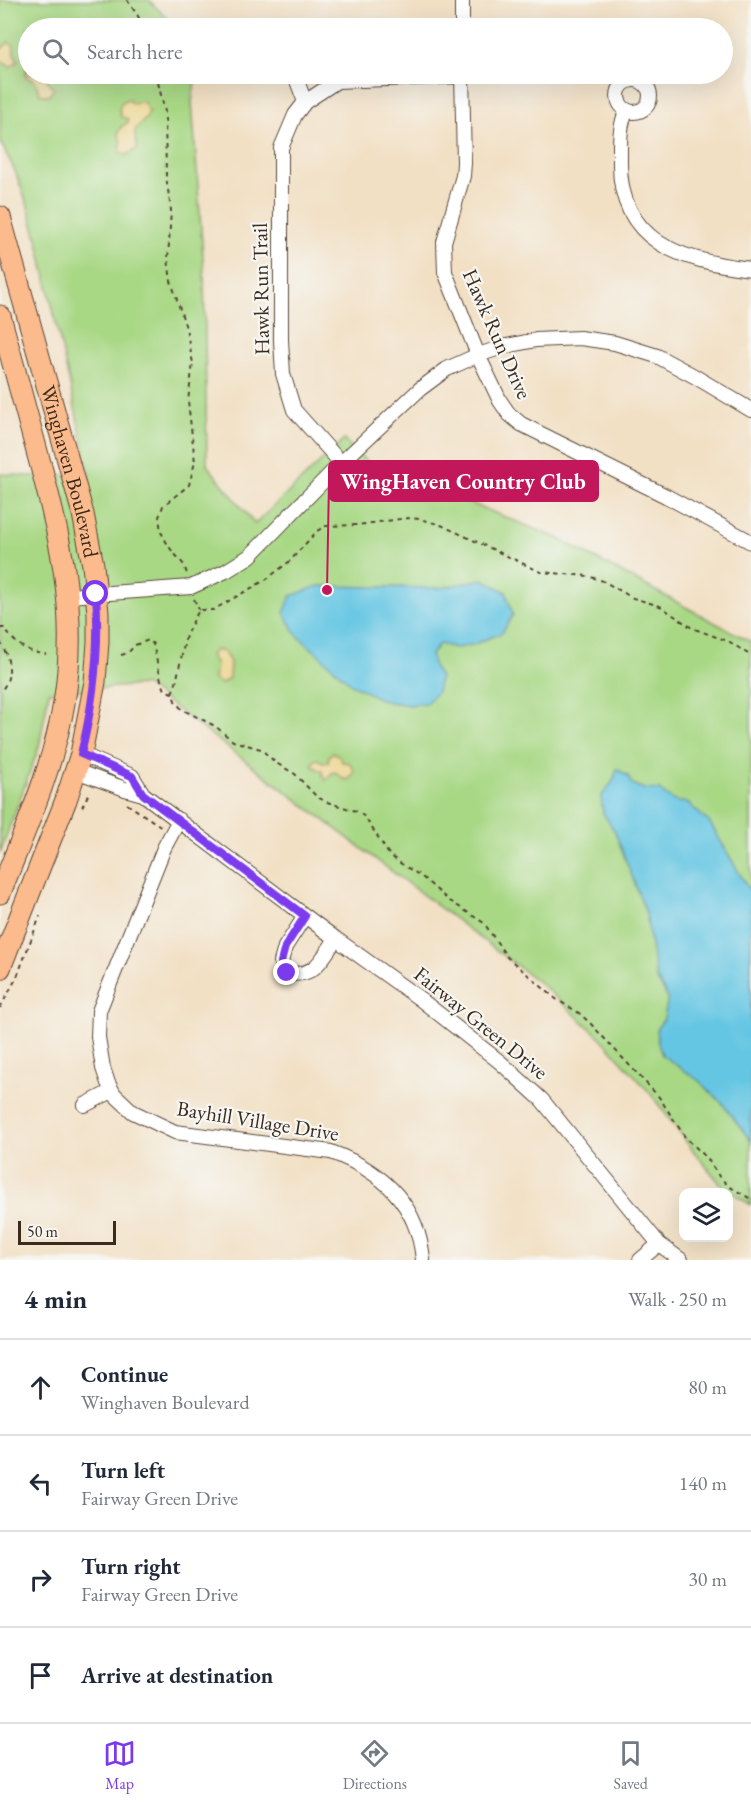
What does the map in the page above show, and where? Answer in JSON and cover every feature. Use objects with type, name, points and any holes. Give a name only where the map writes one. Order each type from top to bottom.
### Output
[{"type":"main road","name":"Winghaven Boulevard","points":[[0,217],[83,514],[93,565],[98,642],[95,682],[78,763],[0,968]]},
{"type":"main road","name":"Winghaven Boulevard","points":[[0,316],[54,513],[69,596],[69,656],[64,703],[54,750],[0,893]]},
{"type":"street","points":[[462,0],[462,18]]},
{"type":"street","points":[[298,84],[305,102]]},
{"type":"street","name":"Hawk Run Trail","points":[[325,84],[305,102],[292,122],[281,148],[281,328],[283,374],[294,410],[341,464]]},
{"type":"street","name":"Hawk Run Drive","points":[[462,84],[463,176],[444,242],[445,272],[478,355],[500,401],[509,414],[521,424],[585,454],[751,542]]},
{"type":"street","points":[[627,110],[623,117],[620,140],[620,173],[625,200],[637,223],[650,237],[667,249],[725,266],[751,269]]},
{"type":"street","points":[[69,596],[191,587],[226,571],[250,556],[341,464],[420,389],[447,369],[506,346],[536,340],[580,338],[615,343],[657,356],[751,410]]},
{"type":"street","name":"Fairway Green Drive","points":[[78,763],[125,789],[143,794],[176,825],[420,999],[500,1062],[542,1101],[659,1244],[681,1260]]},
{"type":"street","name":"Bayhill Village Drive","points":[[176,825],[164,848],[99,1011],[98,1037],[103,1068],[112,1091],[133,1112],[175,1132],[331,1152],[354,1160],[376,1173],[395,1191],[410,1212],[418,1233],[423,1260]]},
{"type":"street","points":[[305,916],[285,947],[281,962],[287,973],[300,975],[313,970],[336,939]]},
{"type":"street","points":[[86,1105],[112,1091]]},
{"type":"street","points":[[640,1260],[659,1244]]},
{"type":"path","points":[[127,0],[139,18]]},
{"type":"path","points":[[158,84],[165,112],[166,176],[171,210],[168,259],[171,281],[186,328],[193,363],[188,401],[195,462],[189,485],[163,506],[159,517],[161,532],[184,565],[199,610],[186,635],[172,693]]},
{"type":"path","points":[[199,610],[213,610],[267,579],[290,561],[317,531],[326,526],[358,525],[407,518],[420,519],[441,525],[541,572],[588,576],[603,581],[633,598],[660,606],[692,628],[729,642],[751,656]]},
{"type":"path","points":[[0,628],[4,628],[10,637],[32,654],[46,654]]},
{"type":"path","points":[[121,655],[128,654],[135,645],[148,640],[153,644],[165,690],[172,693],[183,710],[215,726],[233,741],[261,749],[276,763],[295,774],[317,797],[356,811],[364,817],[388,853],[422,877],[447,899],[484,923],[507,957],[556,999],[579,1013],[590,1023],[659,1097],[685,1137],[707,1158],[720,1178],[751,1199]]},
{"type":"path","points":[[0,642],[10,671],[8,683],[0,692]]},
{"type":"path","points":[[119,800],[159,826],[176,825]]},
{"type":"green space","points":[[0,0],[149,0],[166,18],[18,18],[18,84],[195,84],[192,102],[204,272],[207,465],[255,524],[344,440],[366,461],[557,538],[751,642],[751,1205],[733,1193],[733,1188],[723,1187],[650,1093],[601,1038],[541,984],[145,685],[49,692],[39,747],[0,853],[0,474],[90,475],[38,242],[15,171],[0,141]]},
{"type":"sand","points":[[9,42],[14,46],[14,54],[18,60],[10,67],[0,60],[0,50]]},
{"type":"sand","points":[[36,84],[50,84],[54,89],[49,96],[40,94]]},
{"type":"sand","points":[[127,99],[133,104],[143,101],[149,112],[146,119],[135,130],[138,148],[127,155],[120,153],[121,142],[118,133],[121,127],[128,122],[128,119],[121,117],[119,109],[122,102]]},
{"type":"sand","points":[[216,650],[224,652],[230,662],[229,678],[221,684],[214,679],[216,664],[210,655]]},
{"type":"sand","points":[[333,752],[342,762],[352,766],[354,773],[349,779],[345,780],[335,772],[326,780],[322,771],[312,766],[317,759],[328,762]]},
{"type":"water","points":[[483,579],[506,592],[513,615],[502,633],[472,645],[456,648],[439,644],[431,655],[434,668],[440,677],[437,692],[426,703],[409,705],[384,701],[351,684],[296,634],[284,613],[291,596],[318,586],[440,588]]},
{"type":"water","points":[[617,769],[628,776],[632,784],[644,789],[659,790],[674,801],[688,803],[710,823],[751,893],[751,1141],[721,1102],[698,1080],[662,1055],[656,1030],[664,1019],[668,998],[656,978],[646,913],[615,832],[603,813],[601,797],[613,781]]},
{"type":"place","name":"WingHaven Country Club","points":[[327,590]]},
{"type":"route","points":[[96,594],[98,642],[95,682],[81,754],[132,776],[143,794],[305,916],[285,947],[281,962],[287,973]]}]
